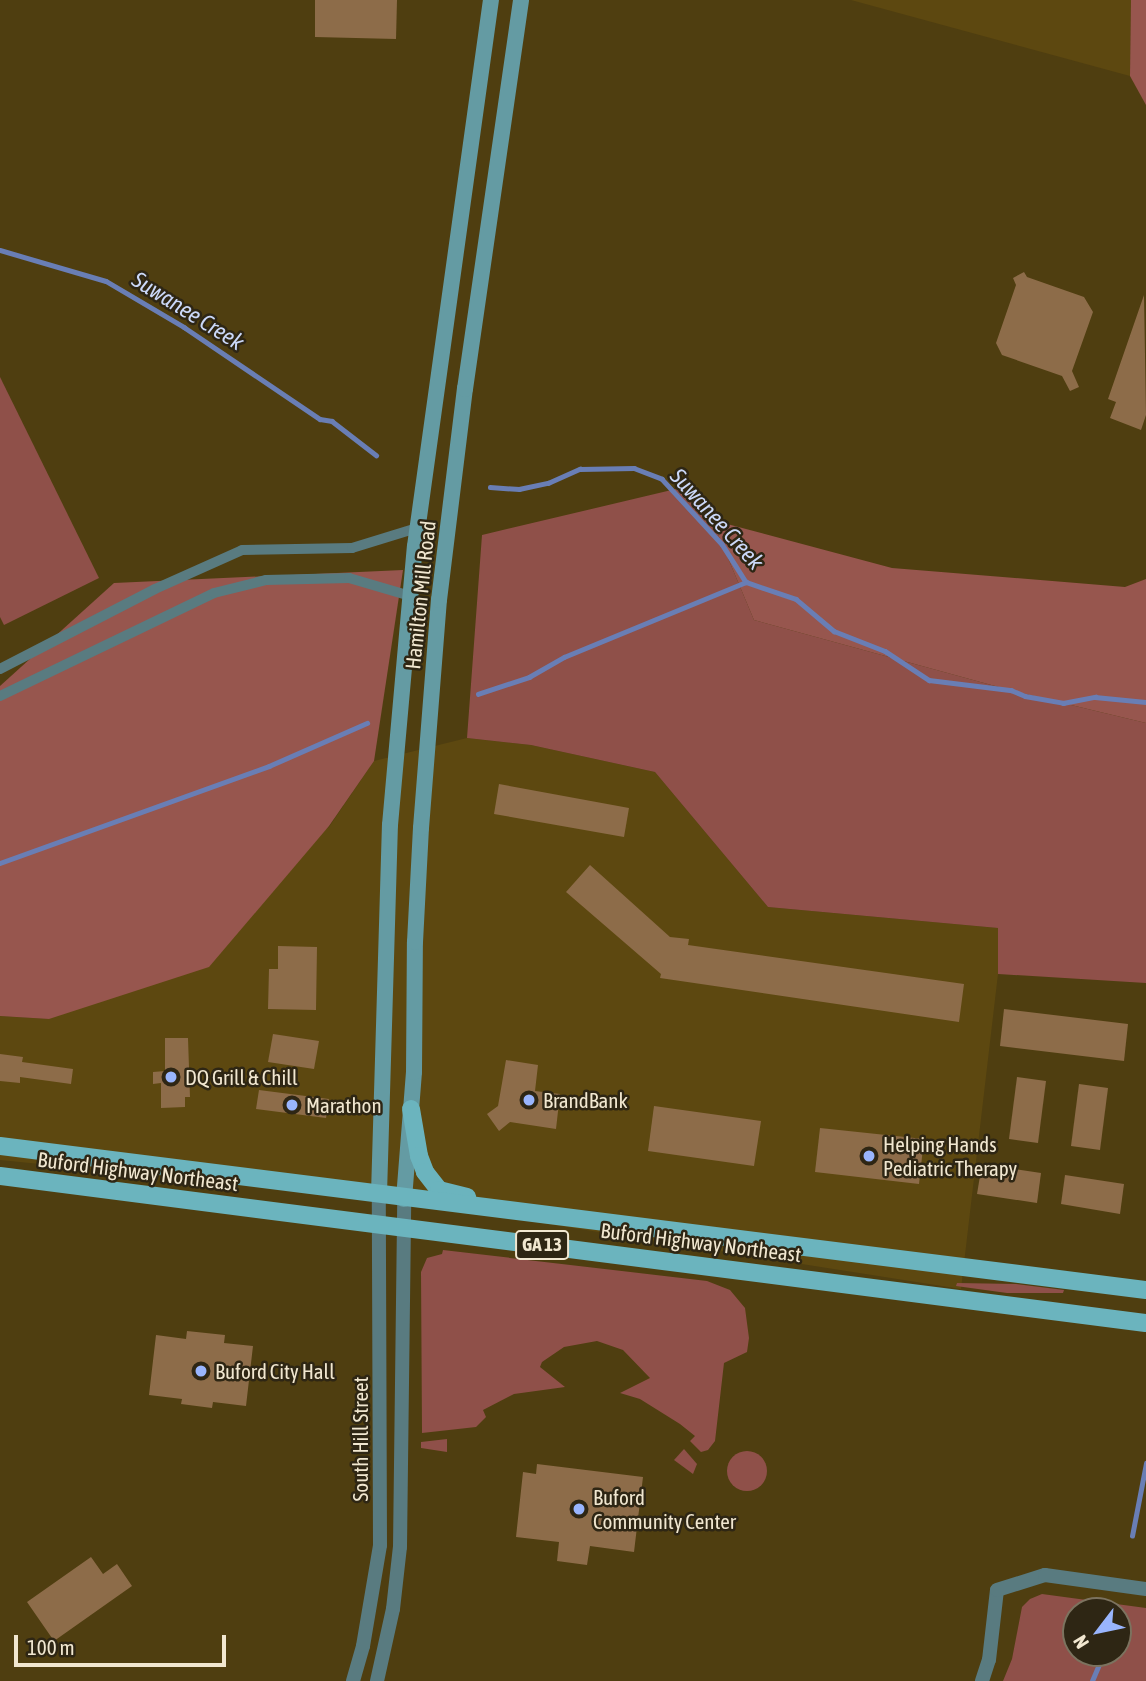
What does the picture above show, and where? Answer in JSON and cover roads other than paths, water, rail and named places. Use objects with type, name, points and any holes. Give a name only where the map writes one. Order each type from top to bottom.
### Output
[{"type":"main road","name":"Hamilton Mill Road","points":[[379,1194],[390,825],[410,596],[417,528],[491,0]]},
{"type":"main road","name":"Hamilton Mill Road","points":[[404,1199],[411,1109],[418,879],[439,600],[465,389],[521,0]]},
{"type":"main road","points":[[411,1109],[419,1156],[425,1172],[439,1190],[520,1212]]},
{"type":"main road","name":"Buford Highway Northeast","points":[[0,1146],[404,1199],[1146,1290]]},
{"type":"main road","name":"Buford Highway Northeast","points":[[0,1176],[1146,1323]]},
{"type":"street","points":[[0,669],[155,589],[242,550],[352,548],[417,528]]},
{"type":"street","points":[[0,696],[214,593],[266,580],[349,578],[410,596]]},
{"type":"street","name":"South Hill Street","points":[[353,1681],[363,1646],[380,1545],[379,1194]]},
{"type":"street","name":"South Hill Street","points":[[377,1681],[393,1609],[400,1547],[404,1199]]},
{"type":"street","points":[[982,1681],[989,1660],[997,1590],[1045,1575],[1146,1589]]},
{"type":"waterway","name":"Suwanee Creek","points":[[0,250],[106,281],[184,327],[320,419],[332,421],[376,455]]},
{"type":"waterway","name":"Suwanee Creek","points":[[490,487],[519,489],[548,483],[580,469],[634,468],[662,479],[722,544],[746,582],[796,599],[834,631],[885,651],[929,680],[1011,690],[1025,696],[1063,703],[1095,697],[1146,702]]},
{"type":"waterway","points":[[478,694],[529,677],[564,657],[746,582]]},
{"type":"waterway","points":[[0,863],[269,766],[367,723]]},
{"type":"waterway","points":[[1132,1536],[1146,1463]]},
{"type":"waterway","points":[[1092,1681],[1098,1667]]},
{"type":"place","name":"DQ Grill & Chill","points":[[171,1077]]},
{"type":"place","name":"BrandBank","points":[[529,1100]]},
{"type":"place","name":"Marathon","points":[[292,1105]]},
{"type":"place","name":"Helping Hands Pediatric Therapy","points":[[869,1156]]},
{"type":"place","name":"Buford City Hall","points":[[201,1371]]},
{"type":"place","name":"Buford Community Center","points":[[579,1509]]}]
